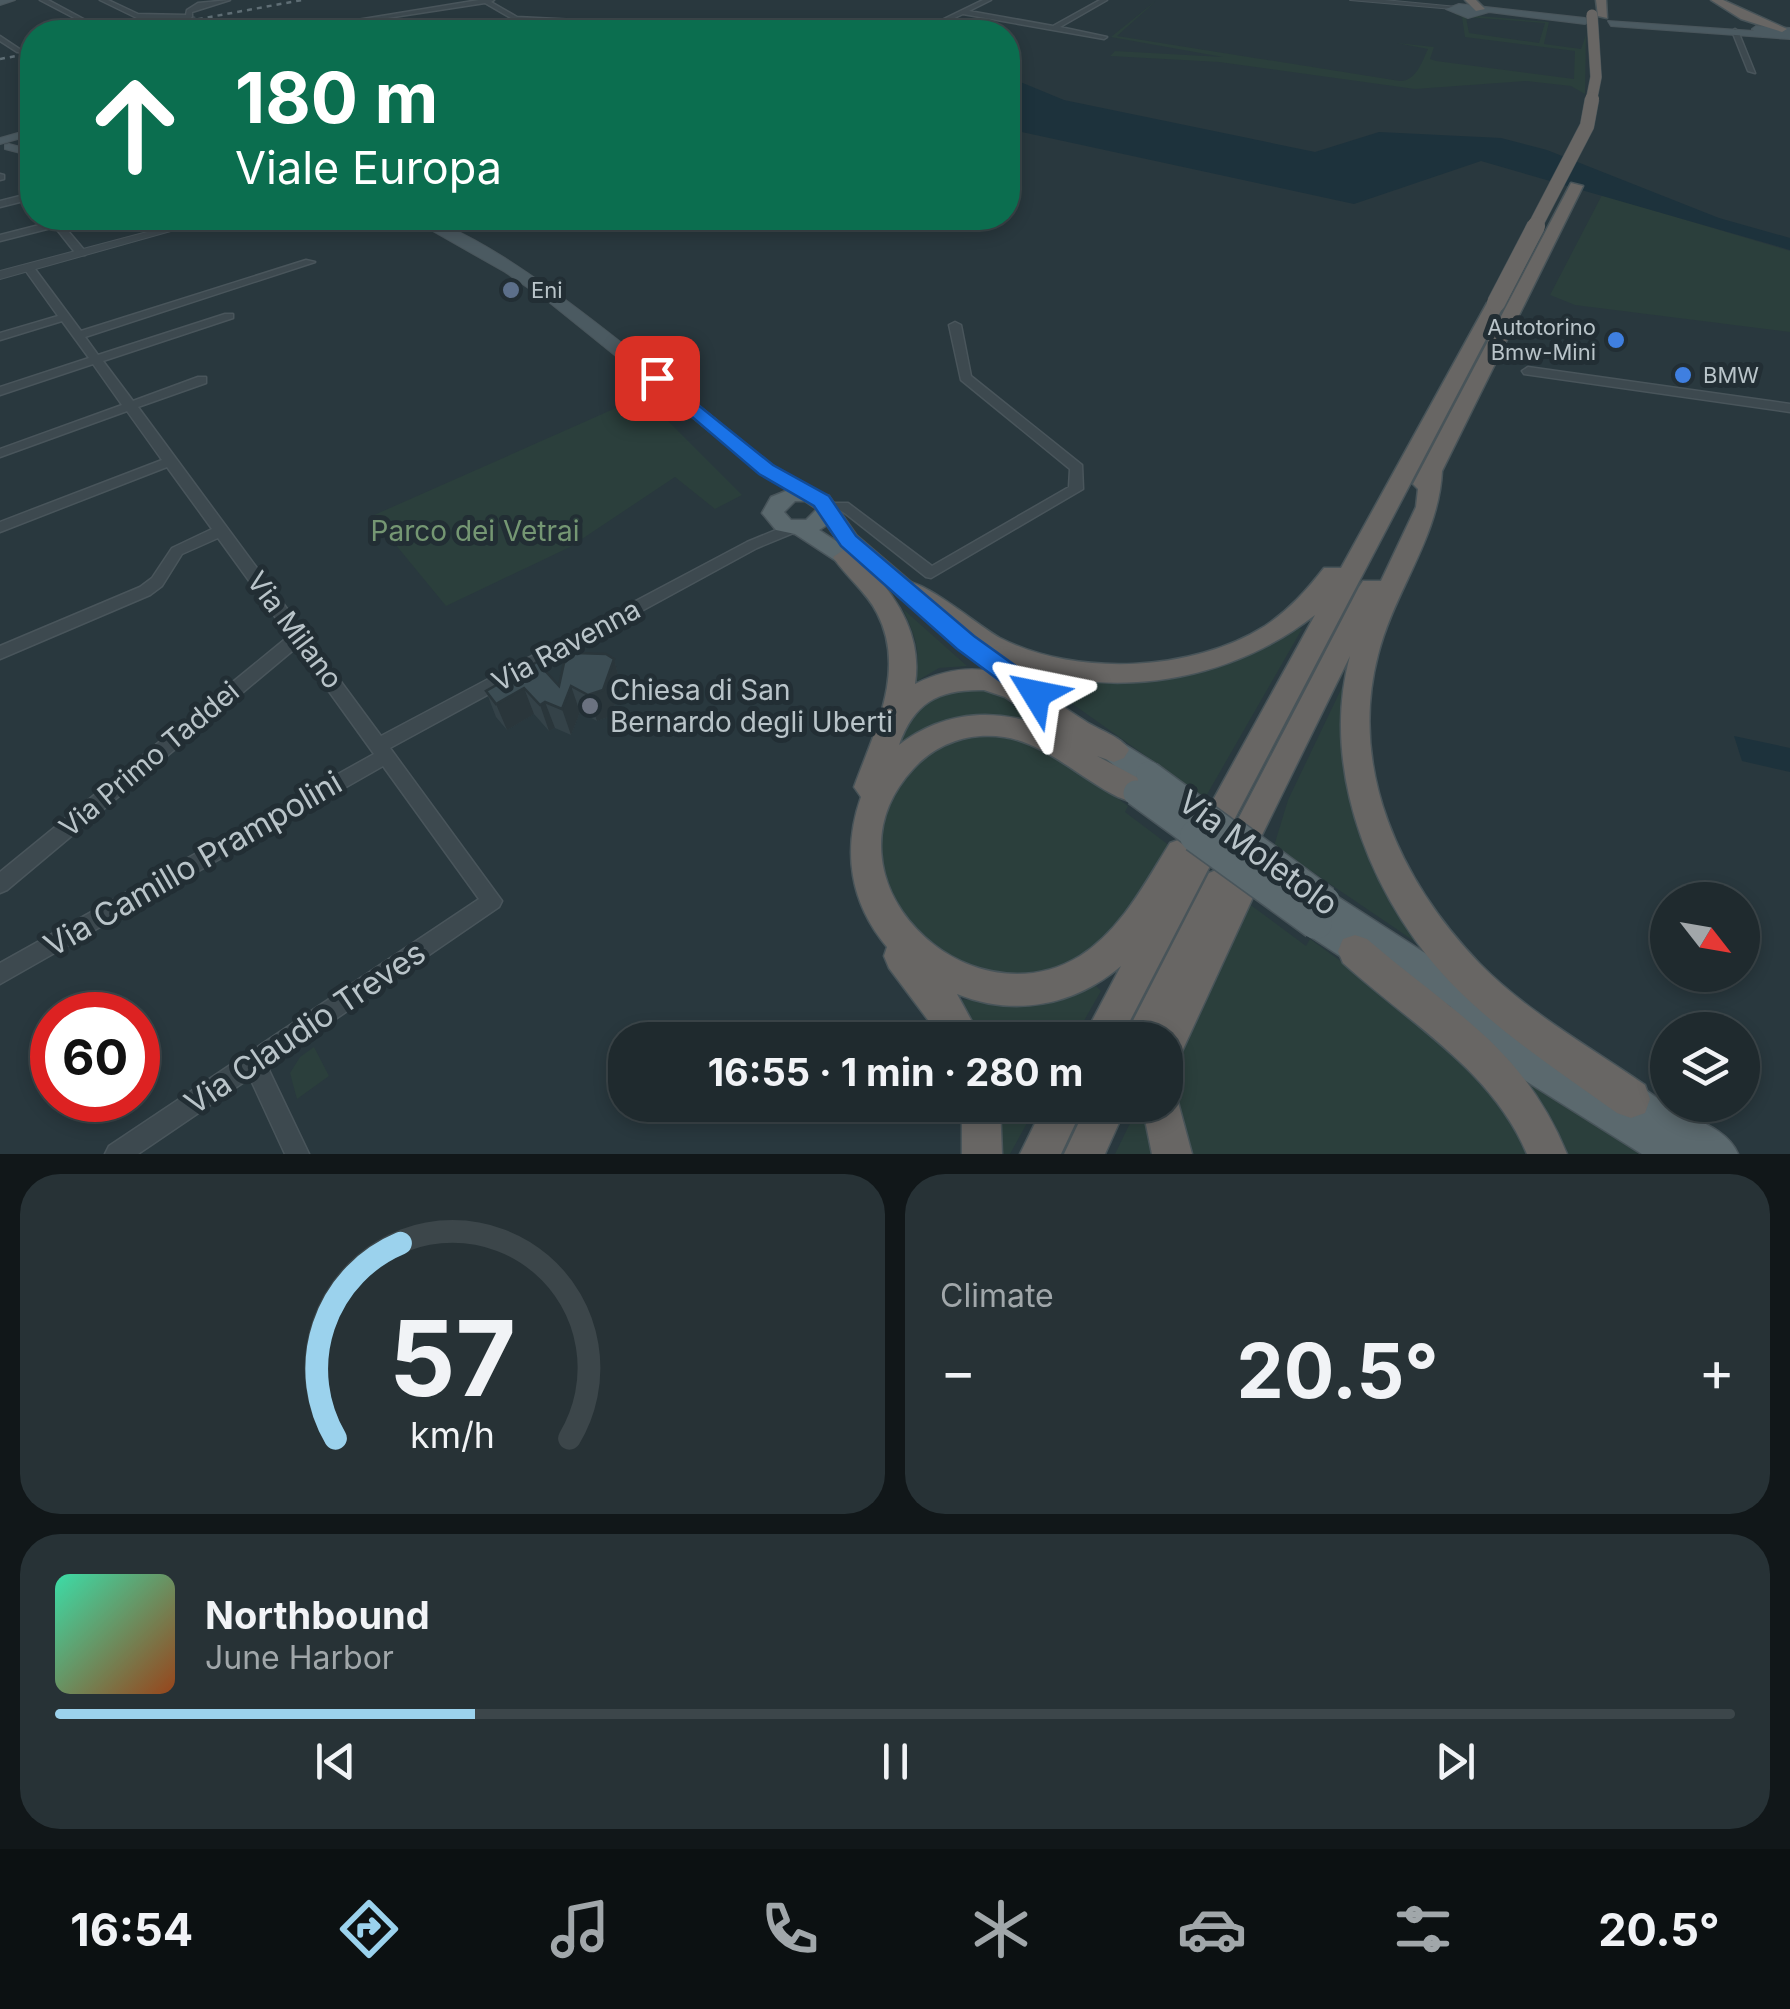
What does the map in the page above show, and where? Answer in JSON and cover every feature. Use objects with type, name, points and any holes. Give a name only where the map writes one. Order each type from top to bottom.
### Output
[{"type":"highway","points":[[1256,834],[1272,783],[1431,471],[1587,126],[1596,77],[1595,13],[1603,0]]},
{"type":"highway","points":[[1708,0],[1756,28]]},
{"type":"highway","points":[[1716,0],[1742,16],[1785,33]]},
{"type":"highway","points":[[1461,5],[1480,12]]},
{"type":"highway","points":[[1595,13],[1609,79],[1597,142]]},
{"type":"highway","points":[[1217,806],[1256,748],[1385,508],[1584,171]]},
{"type":"highway","points":[[1431,471],[1426,512],[1378,614],[1360,667],[1356,743],[1370,821],[1405,897],[1468,976],[1513,1016],[1632,1099]]},
{"type":"highway","points":[[905,587],[970,633],[1012,655],[1098,672],[1178,667],[1246,647],[1296,620],[1318,598],[1354,538],[1385,508]]},
{"type":"highway","points":[[844,557],[884,603],[900,634],[904,671],[859,821],[854,876],[873,921],[953,1022]]},
{"type":"highway","points":[[890,726],[904,704],[926,690],[964,680],[996,682],[1015,689],[1096,744],[1114,750]]},
{"type":"highway","points":[[1138,785],[1022,730],[981,724],[934,734],[901,758],[879,791],[866,851],[873,896],[908,944],[946,973],[992,987],[1047,986],[1084,973],[1115,949],[1135,926],[1208,874]]},
{"type":"highway","points":[[1112,1022],[1208,874]]},
{"type":"highway","points":[[1148,1022],[1208,874]]},
{"type":"highway","points":[[1171,1022],[1208,874]]},
{"type":"highway","points":[[1355,951],[1504,1077],[1528,1110],[1547,1154]]},
{"type":"highway","points":[[981,1122],[982,1154]]},
{"type":"highway","points":[[1040,1154],[1056,1122]]},
{"type":"highway","points":[[1084,1154],[1100,1122]]},
{"type":"highway","points":[[1165,1122],[1172,1154]]},
{"type":"main road","points":[[1461,5],[1480,12],[1548,19],[1595,13],[1735,31],[1785,33]]},
{"type":"main road","points":[[1735,31],[1756,28],[1785,33]]},
{"type":"main road","name":"Via Moletolo","points":[[443,230],[466,240],[563,306],[675,392],[766,470],[820,504],[844,537],[905,587],[917,602],[984,657],[1114,750],[1138,785]]},
{"type":"main road","points":[[766,470],[785,520]]},
{"type":"main road","points":[[791,495],[820,504],[817,523],[785,520],[791,495]]},
{"type":"main road","name":"Via Moletolo","points":[[785,520],[907,604],[996,682],[1320,912],[1584,1076],[1632,1099],[1720,1154]]},
{"type":"main road","name":"Via Moletolo","points":[[1320,912],[1355,951],[1675,1154]]},
{"type":"street","points":[[43,0],[82,20]]},
{"type":"street","points":[[103,0],[134,15],[174,12],[227,0]]},
{"type":"street","points":[[362,20],[488,0],[516,19],[548,20]]},
{"type":"street","points":[[946,20],[988,0]]},
{"type":"street","points":[[1054,28],[1104,0]]},
{"type":"street","points":[[1354,0],[1404,6],[1461,5]]},
{"type":"street","points":[[174,12],[190,17],[189,11],[206,4]]},
{"type":"street","points":[[963,12],[1008,20]]},
{"type":"street","points":[[1020,22],[1104,37]]},
{"type":"street","points":[[1735,31],[1752,71]]},
{"type":"street","points":[[0,38],[19,50]]},
{"type":"street","points":[[0,238],[24,230]]},
{"type":"street","points":[[63,230],[80,253]]},
{"type":"street","points":[[0,275],[166,230]]},
{"type":"street","points":[[78,336],[310,262]]},
{"type":"street","name":"Via Milano","points":[[28,268],[492,902]]},
{"type":"street","points":[[0,391],[229,316]]},
{"type":"street","points":[[0,337],[64,317]]},
{"type":"street","points":[[820,504],[843,506],[931,573],[1076,489],[1077,468],[965,377],[954,325]]},
{"type":"street","points":[[1528,370],[1790,408]]},
{"type":"street","points":[[0,453],[202,380]]},
{"type":"street","points":[[0,527],[170,461]]},
{"type":"street","points":[[752,545],[785,520]]},
{"type":"street","points":[[752,545],[785,520]]},
{"type":"street","points":[[0,653],[145,591],[158,582],[177,551],[222,531]]},
{"type":"street","name":"Via Ravenna","points":[[383,750],[752,545]]},
{"type":"street","name":"Via Primo Taddei","points":[[0,884],[300,635]]},
{"type":"street","name":"Via Camillo Prampolini","points":[[0,974],[383,750]]},
{"type":"street","name":"Via Claudio Treves","points":[[117,1154],[492,902]]},
{"type":"street","points":[[254,1062],[296,1154]]},
{"type":"green space","points":[[1157,0],[1117,36],[1400,81],[1418,70],[1428,49],[1397,43],[1434,47],[1430,59],[1436,61],[1574,79],[1575,51],[1465,37],[1462,17],[1454,14],[1549,22],[1544,44],[1581,49],[1586,35],[1585,94],[1571,86],[1526,81],[1415,89],[1219,62],[1110,56],[1115,51],[1223,57],[1111,37]],"holes":[[[1466,17],[1545,23],[1539,43],[1469,33]]]},
{"type":"green space","points":[[1602,195],[1790,251],[1790,332],[1575,305],[1550,295]]},
{"type":"green space","name":"Parco dei Vetrai","points":[[643,396],[742,495],[715,509],[675,477],[570,547],[446,606],[372,516]]},
{"type":"green space","points":[[903,609],[967,666],[939,668],[912,684],[918,655]]},
{"type":"green space","points":[[1302,629],[1205,798],[1015,663],[1030,667],[1228,662]]},
{"type":"green space","points":[[1345,681],[1423,947],[1274,846],[1288,800]]},
{"type":"green space","points":[[967,686],[998,692],[1033,724],[897,748],[911,711],[928,699]]},
{"type":"green space","points":[[1007,733],[1056,753],[1128,806],[1125,812],[1170,846],[1115,935],[1055,974],[976,974],[894,914],[877,843],[899,773],[948,737]]},
{"type":"green space","points":[[1248,903],[1306,946],[1310,939],[1457,1045],[1536,1154],[1185,1154],[1178,1122],[1183,1122],[1183,1043]]},
{"type":"green space","points":[[1096,986],[1101,991],[1083,1022],[970,1022],[960,1000],[1043,998]]},
{"type":"green space","points":[[314,1047],[329,1076],[297,1099],[290,1073],[300,1057]]},
{"type":"green space","points":[[1520,1075],[1653,1154],[1561,1154]]},
{"type":"green space","points":[[993,1122],[1028,1122],[1010,1154],[996,1154]]},
{"type":"green space","points":[[1131,1122],[1151,1122],[1159,1154],[1115,1154]]},
{"type":"water","points":[[1020,82],[1064,100],[1315,152],[1379,132],[1501,138],[1547,150],[1719,218],[1790,238],[1790,250],[1481,161],[1354,204],[1020,132]]},
{"type":"water","points":[[1734,736],[1790,748],[1790,772],[1742,761]]},
{"type":"building","points":[[576,653],[606,654],[614,659],[603,690],[588,695],[571,686],[562,709],[545,702],[540,705],[524,688],[496,704],[486,691],[537,662],[559,686],[564,663]]},
{"type":"tunnel","points":[[189,17],[195,20]]},
{"type":"railway","points":[[194,20],[302,0]]},
{"type":"railway","points":[[0,59],[20,55]]},
{"type":"place","name":"Eni","points":[[511,290]]},
{"type":"place","name":"Autotorino Bmw-Mini","points":[[1616,340]]},
{"type":"place","name":"BMW","points":[[1683,375]]},
{"type":"place","name":"Chiesa di San Bernardo degli Uberti","points":[[590,706]]},
{"type":"route","points":[[657,378],[766,470],[822,501],[844,537],[905,587],[917,602],[1036,694]]}]
